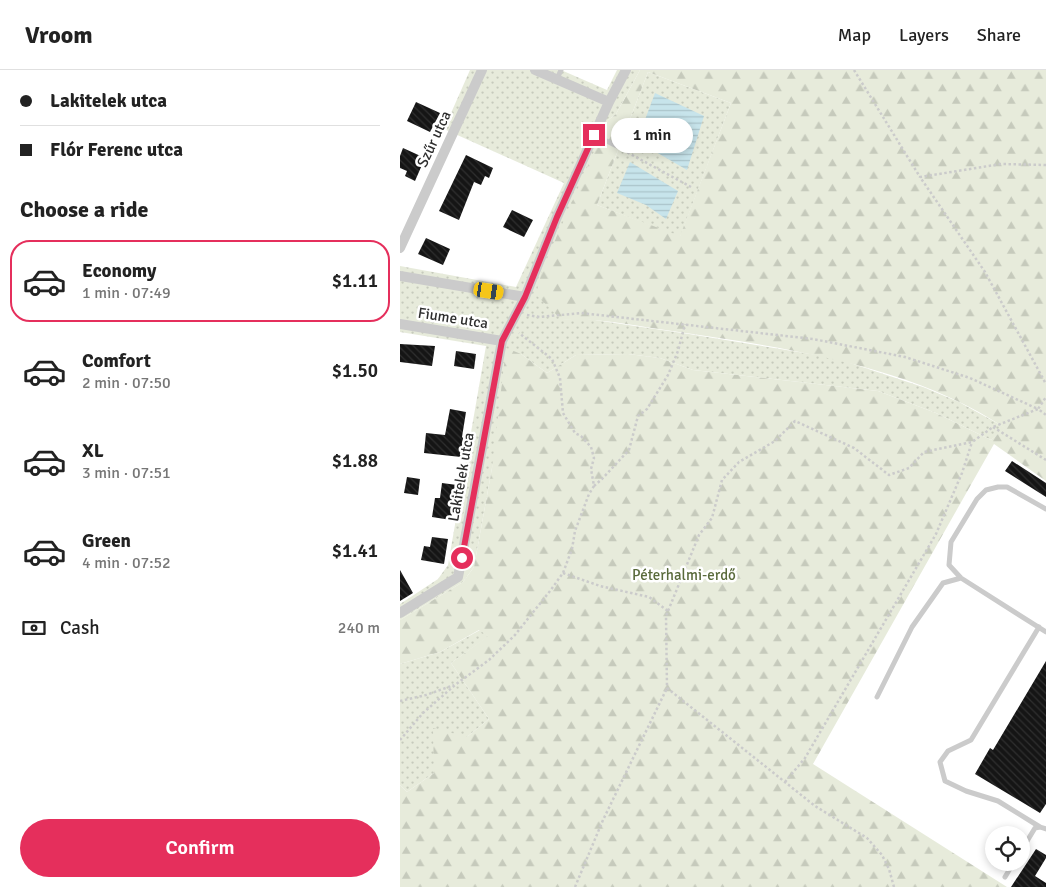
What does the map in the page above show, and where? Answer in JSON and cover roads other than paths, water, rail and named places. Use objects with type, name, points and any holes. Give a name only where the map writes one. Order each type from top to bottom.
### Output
[{"type":"street","name":"Szűr utca","points":[[400,248],[482,70]]},
{"type":"street","points":[[535,70],[559,75],[609,102]]},
{"type":"street","name":"Lakitelek utca","points":[[400,613],[458,576],[502,341],[525,297],[557,217],[609,102],[626,70]]},
{"type":"street","points":[[400,276],[525,297]]},
{"type":"street","name":"Fiume utca","points":[[400,324],[502,341]]},
{"type":"lane","points":[[594,135],[617,146]]},
{"type":"lane","points":[[1046,509],[1007,487],[986,490],[977,499],[951,542],[949,565],[961,578],[1046,632]]},
{"type":"lane","points":[[877,697],[912,628],[943,583],[961,578]]},
{"type":"lane","points":[[1039,627],[971,740],[948,751],[940,762],[945,781],[966,791],[998,801],[1043,828]]},
{"type":"lane","points":[[1030,836],[1035,828],[1043,828]]},
{"type":"lane","points":[[1006,878],[1010,871]]},
{"type":"water","points":[[655,93],[704,116],[687,170],[637,141]]},
{"type":"water","points":[[630,162],[678,191],[666,219],[646,205],[617,193]]},
{"type":"park label","name":"Péterhalmi-erdő","points":[[684,575]]}]
